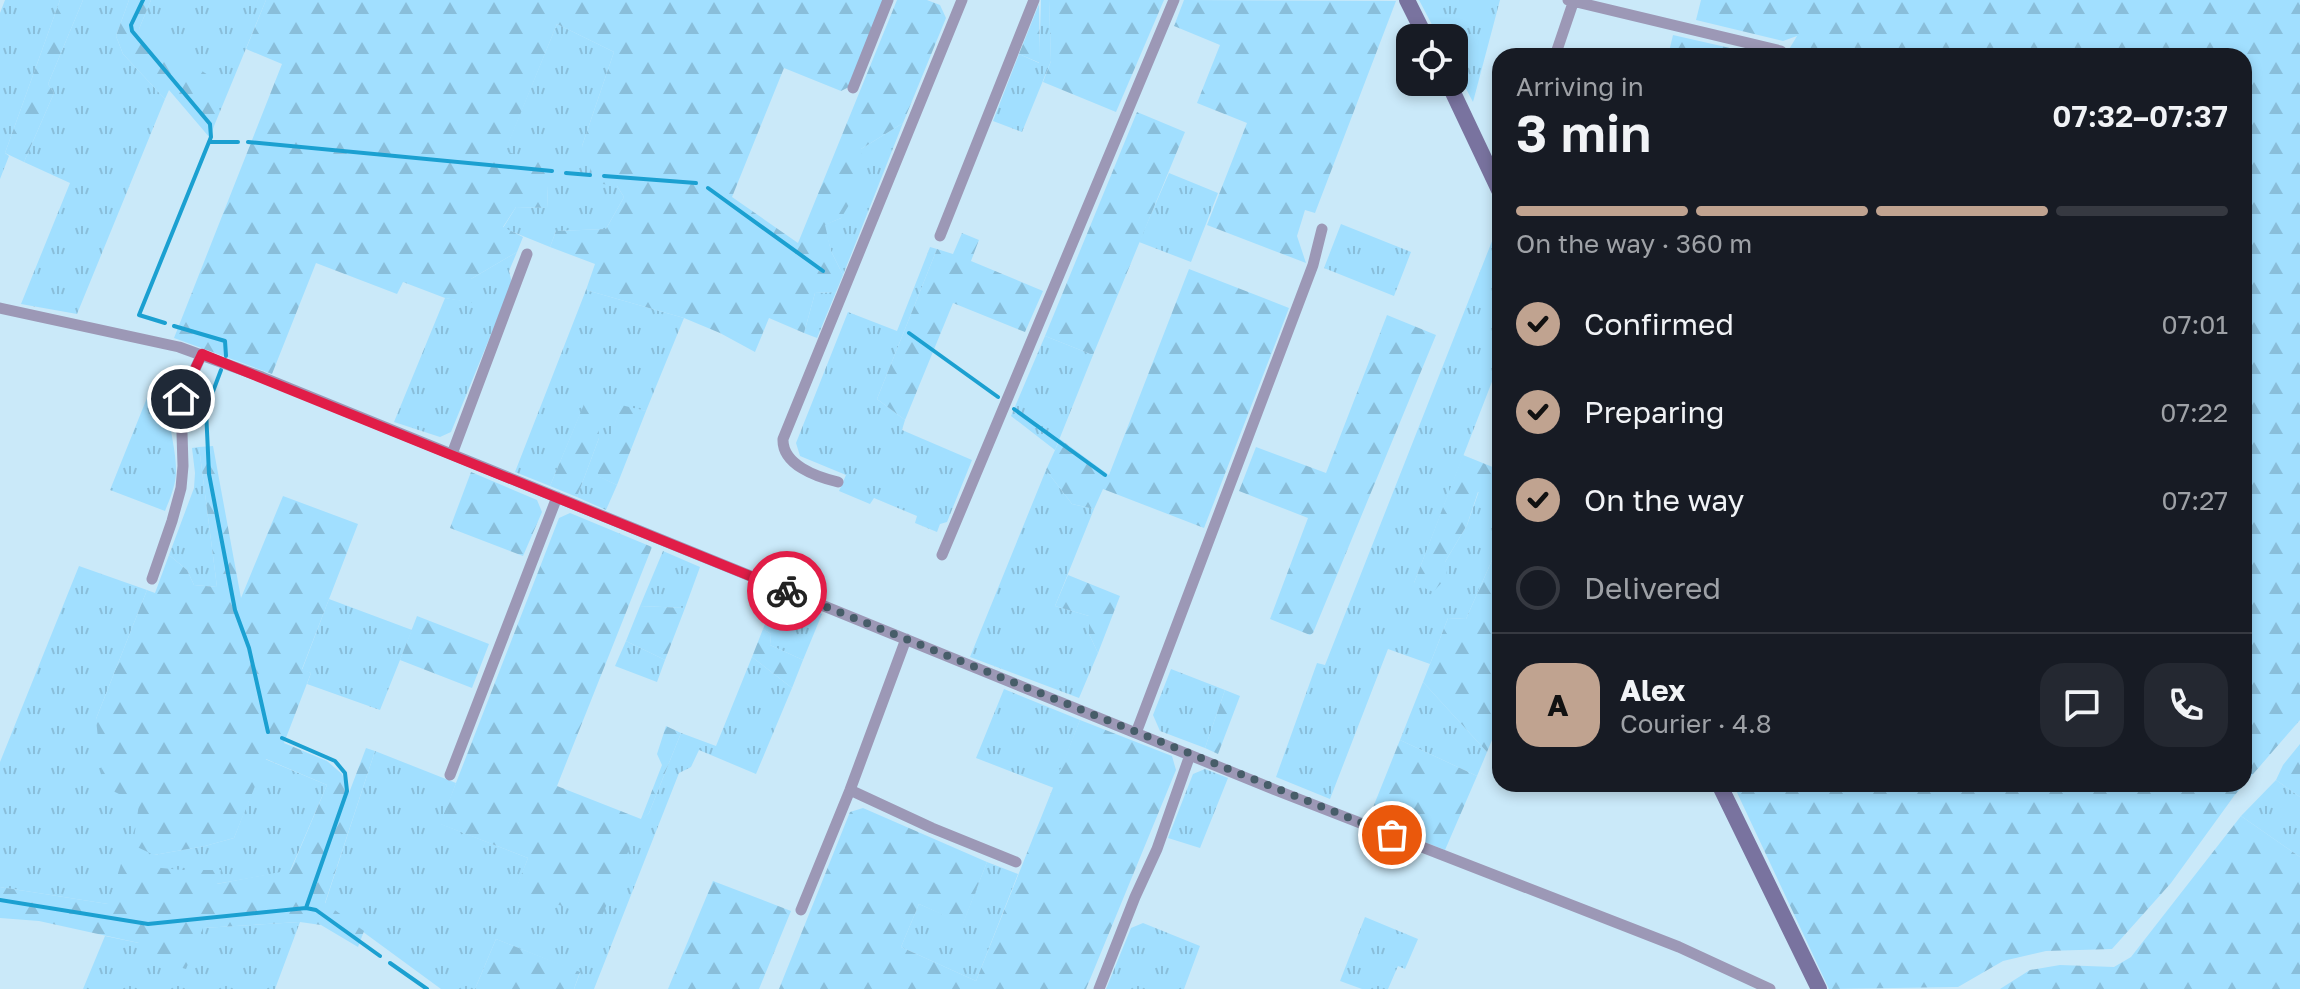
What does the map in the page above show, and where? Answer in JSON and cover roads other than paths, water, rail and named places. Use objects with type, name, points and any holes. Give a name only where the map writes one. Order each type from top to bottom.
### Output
[{"type":"street","points":[[853,88],[888,0]]},
{"type":"street","points":[[940,236],[1034,0]]},
{"type":"street","points":[[942,555],[1174,0]]},
{"type":"street","points":[[1407,0],[1419,24]]},
{"type":"street","points":[[1557,48],[1572,0],[1769,48]]},
{"type":"street","points":[[838,482],[802,468],[790,459],[783,439],[960,1]]},
{"type":"street","points":[[1455,96],[1492,175]]},
{"type":"street","points":[[1136,733],[1308,279],[1322,229]]},
{"type":"street","points":[[452,454],[527,254]]},
{"type":"street","points":[[0,308],[202,354],[1190,755],[1679,947],[1770,989]]},
{"type":"street","points":[[152,579],[181,488],[181,399],[202,354]]},
{"type":"street","points":[[450,775],[557,497]]},
{"type":"street","points":[[801,910],[906,639]]},
{"type":"street","points":[[1099,989],[1157,849],[1190,755]]},
{"type":"street","points":[[850,790],[1016,862]]},
{"type":"street","points":[[1723,792],[1819,989]]},
{"type":"waterway","points":[[143,0],[131,25],[132,31],[210,124],[211,137],[139,315],[165,323]]},
{"type":"waterway","points":[[210,142],[238,142]]},
{"type":"waterway","points":[[248,142],[552,171]]},
{"type":"waterway","points":[[566,173],[590,175]]},
{"type":"waterway","points":[[604,176],[696,183]]},
{"type":"waterway","points":[[708,188],[823,271]]},
{"type":"waterway","points":[[174,326],[225,341],[226,356]]},
{"type":"waterway","points":[[909,333],[998,397]]},
{"type":"waterway","points":[[221,370],[206,410],[209,474],[235,610],[249,648],[268,732]]},
{"type":"waterway","points":[[1014,409],[1105,475]]},
{"type":"waterway","points":[[0,900],[148,924],[306,908],[347,791],[345,773],[335,761],[282,738]]},
{"type":"waterway","points":[[306,908],[316,910],[380,956]]},
{"type":"waterway","points":[[390,963],[427,989]]}]
